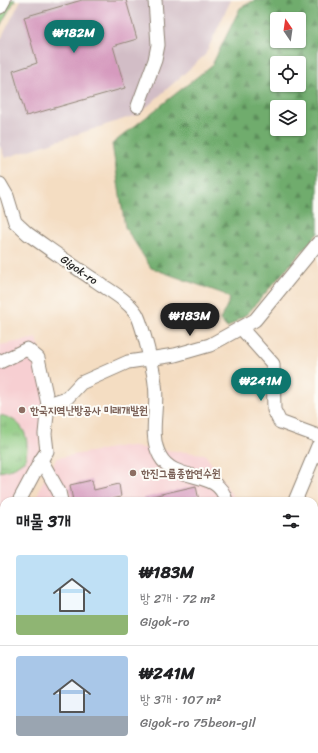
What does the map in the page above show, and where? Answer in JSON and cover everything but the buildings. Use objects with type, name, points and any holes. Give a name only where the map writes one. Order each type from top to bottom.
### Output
[{"type":"street","points":[[0,7],[4,0]]},
{"type":"street","points":[[138,106],[155,60],[158,45],[155,0]]},
{"type":"street","name":"Gigok-ro","points":[[0,184],[16,222],[28,234],[123,300],[137,314],[155,384],[156,412],[154,431],[155,444],[159,455],[167,467],[186,475],[202,477],[215,484],[225,497]]},
{"type":"street","points":[[48,404],[67,398],[81,383],[128,362],[150,360],[210,345],[255,320],[318,243]]},
{"type":"street","points":[[241,328],[273,364],[274,410],[280,422],[318,436]]},
{"type":"street","points":[[0,362],[27,348],[32,351],[38,358],[48,404],[45,434],[47,451],[21,497]]},
{"type":"street","points":[[297,497],[318,446]]},
{"type":"street","points":[[41,460],[59,492],[60,497]]},
{"type":"shaded area","points":[[21,0],[231,0],[205,55],[139,114],[5,158],[0,146],[0,41]]},
{"type":"shaded area","name":"한국지역난방공사 미래개발원","points":[[37,338],[46,369],[40,450],[16,497],[0,497],[0,345]]},
{"type":"shaded area","name":"한진그룹종합연수원","points":[[123,446],[205,454],[233,497],[38,497],[40,487],[57,458]]},
{"type":"green space","points":[[0,0],[15,0],[0,26]]},
{"type":"green space","points":[[255,0],[318,0],[318,233],[248,313],[227,328],[220,320],[230,299],[224,294],[151,268],[125,227],[112,144],[212,65],[240,8]]},
{"type":"green space","points":[[0,415],[15,421],[24,431],[27,452],[25,460],[12,469],[0,472]]},
{"type":"place","name":"한국지역난방공사 미래개발원","points":[[22,410]]},
{"type":"place","name":"한진그룹종합연수원","points":[[133,473]]}]
